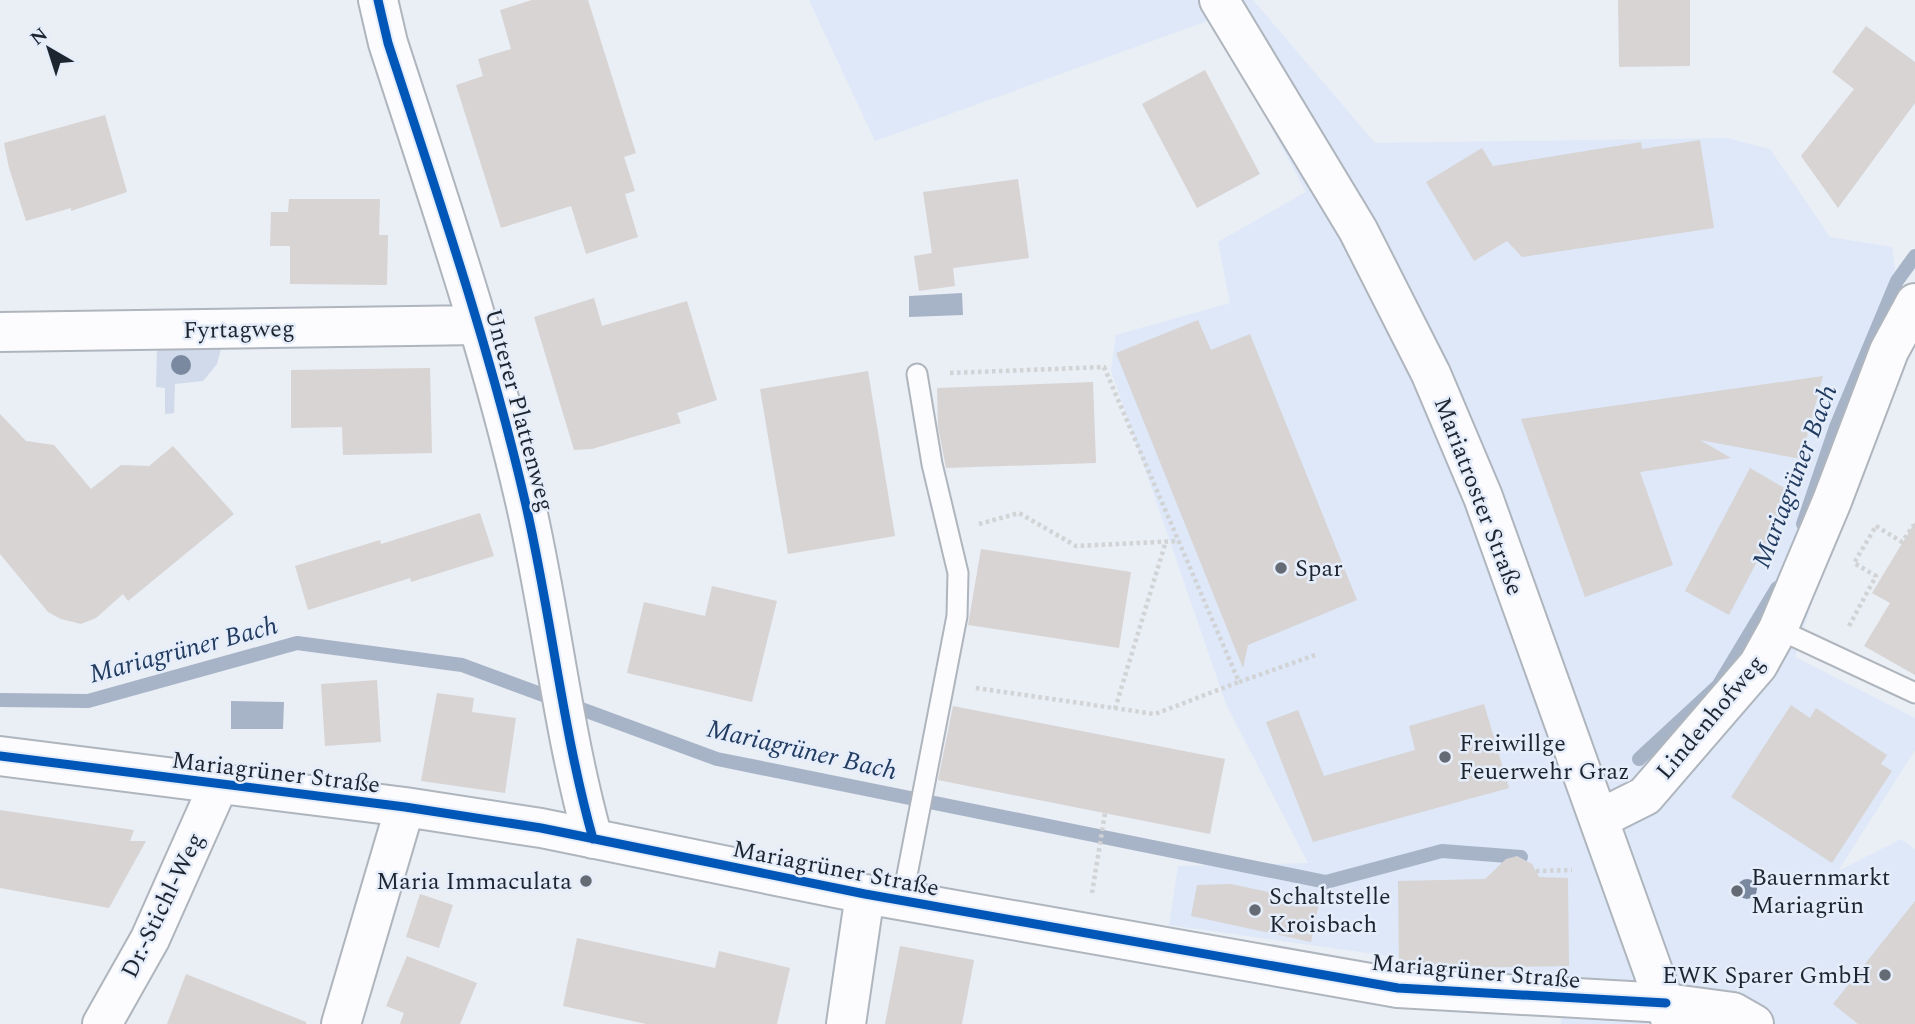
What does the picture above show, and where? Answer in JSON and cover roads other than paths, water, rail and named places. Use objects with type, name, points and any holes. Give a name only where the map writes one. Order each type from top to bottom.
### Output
[{"type":"street","name":"Unterer Plattenweg","points":[[377,0],[388,43],[479,325],[525,500],[567,727],[593,839]]},
{"type":"street","name":"Mariatroster Straße","points":[[1219,0],[1358,230],[1431,374],[1483,497],[1669,1014]]},
{"type":"street","name":"Lindenhofweg","points":[[1599,818],[1645,796],[1758,665],[1778,629],[1832,501],[1889,351],[1915,303]]},
{"type":"street","name":"Fyrtagweg","points":[[0,332],[479,325]]},
{"type":"street","name":"Mariagrüner Straße","points":[[0,756],[405,807],[593,839],[902,901],[1398,988],[1669,1014],[1733,1012],[1754,1024]]},
{"type":"street","name":"Dr.-Stichl-Weg","points":[[102,1024],[150,939],[219,784]]},
{"type":"street","points":[[341,1024],[405,807]]},
{"type":"street","name":"Mariagrüner Straße","points":[[846,1024],[865,894]]},
{"type":"lane","points":[[902,901],[957,616],[958,573],[932,464],[917,374]]},
{"type":"lane","name":"Lindenhofweg","points":[[1778,629],[1915,694]]},
{"type":"waterway","name":"Mariagrüner Bach","points":[[1803,524],[1836,427],[1897,281],[1915,256]]},
{"type":"waterway","name":"Mariagrüner Bach","points":[[1639,759],[1718,686],[1777,588]]},
{"type":"waterway","name":"Mariagrüner Bach","points":[[0,700],[88,701],[297,643],[462,665],[717,759],[1326,882],[1442,851],[1521,857]]},
{"type":"place","name":"Spar","points":[[1281,568]]},
{"type":"place","name":"Freiwillge Feuerwehr Graz","points":[[1445,757]]},
{"type":"place","name":"Maria Immaculata","points":[[586,881]]},
{"type":"place","name":"Bauernmarkt Mariagrün","points":[[1737,891]]},
{"type":"place","name":"Schaltstelle Kroisbach","points":[[1255,910]]},
{"type":"place","name":"EWK Sparer GmbH","points":[[1885,975]]}]
